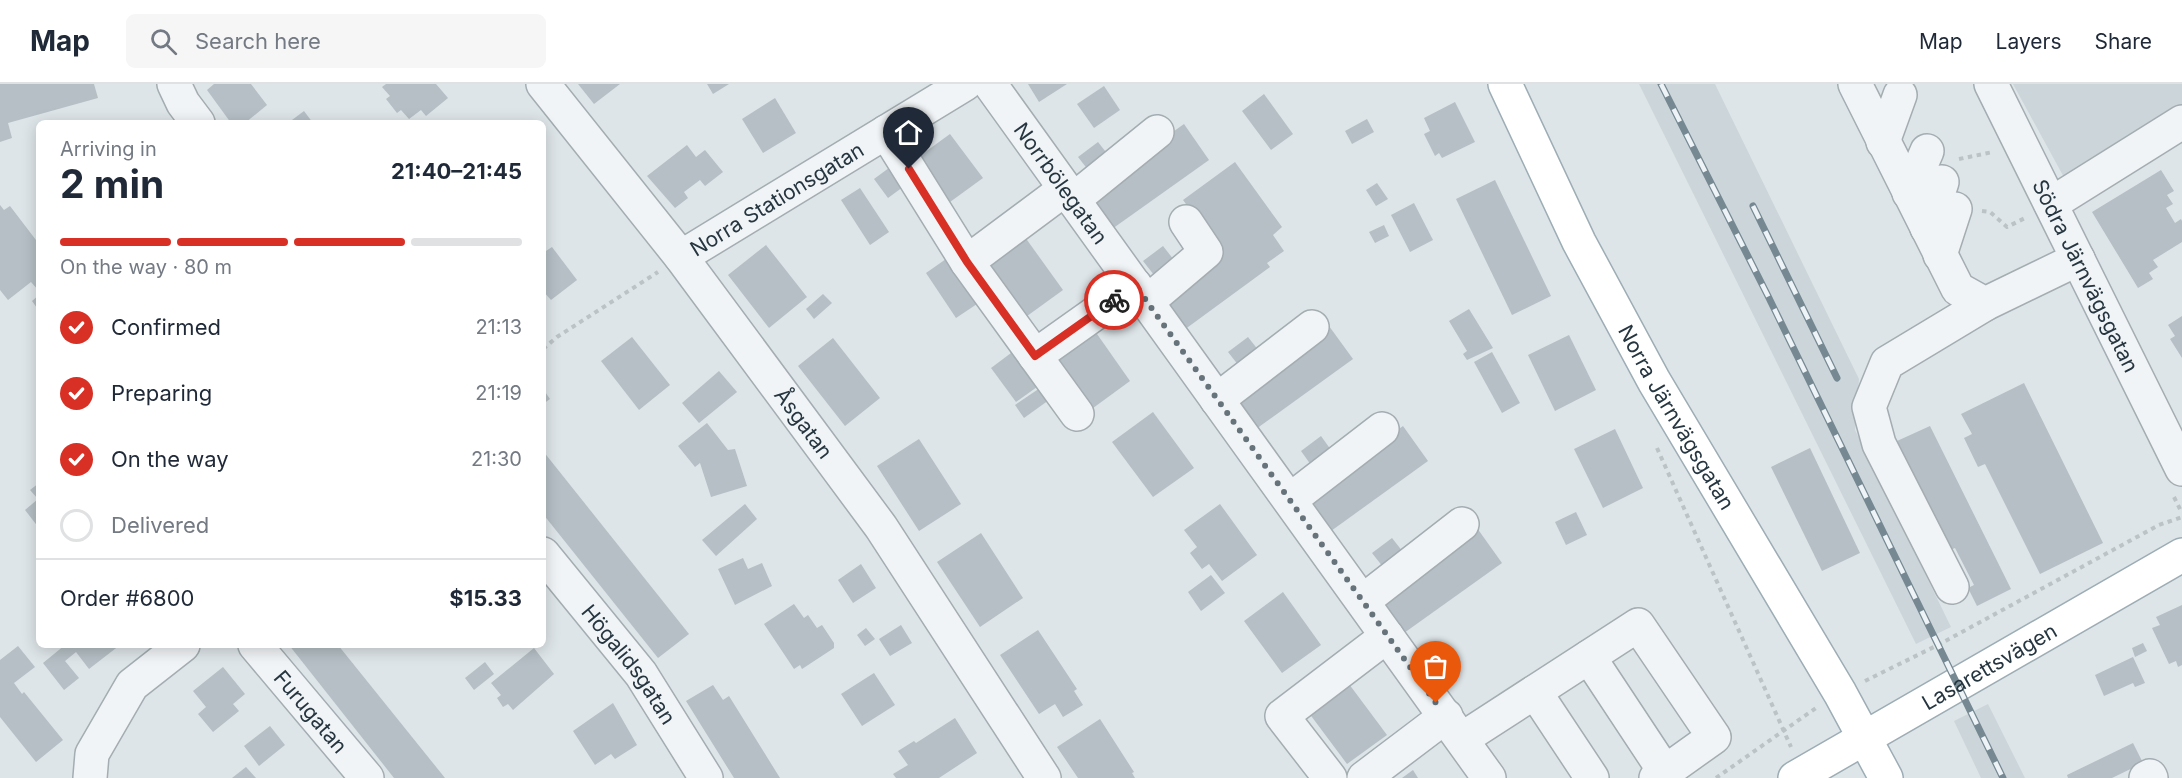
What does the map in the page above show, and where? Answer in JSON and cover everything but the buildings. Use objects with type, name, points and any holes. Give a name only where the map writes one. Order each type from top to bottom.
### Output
[{"type":"main road","name":"Norra Järnvägsgatan","points":[[1504,84],[1574,231],[1654,381],[1840,693],[1886,778]]},
{"type":"main road","name":"Lasarettsvägen","points":[[1799,776],[1865,740],[2182,555]]},
{"type":"street","points":[[174,84],[183,103],[196,120]]},
{"type":"street","name":"Åsgatan","points":[[543,84],[681,257],[881,527],[1044,778]]},
{"type":"street","name":"Norra Stationsgatan","points":[[681,257],[965,84]]},
{"type":"street","name":"Norrbölegatan","points":[[990,84],[1489,778]]},
{"type":"street","name":"Södra Järnvägsgatan","points":[[1990,84],[2182,469]]},
{"type":"street","points":[[1875,95],[1896,168]]},
{"type":"street","points":[[1875,95],[1896,168],[1933,242],[1958,289],[1985,304]]},
{"type":"street","points":[[2051,204],[2182,122]]},
{"type":"street","points":[[886,132],[967,262],[1077,414]]},
{"type":"street","points":[[967,262],[1069,195],[1157,132]]},
{"type":"street","points":[[1896,168],[1945,175],[1933,242]]},
{"type":"street","points":[[1035,356],[1206,252],[1186,222]]},
{"type":"street","points":[[1952,587],[1879,444],[1869,407],[1887,363],[1985,304],[2078,259]]},
{"type":"street","points":[[1217,400],[1312,327]]},
{"type":"street","points":[[1290,500],[1382,429]]},
{"type":"street","points":[[1363,601],[1462,524]]},
{"type":"street","name":"Högalidsgatan","points":[[546,558],[641,674],[706,778]]},
{"type":"street","points":[[1364,778],[1454,727],[1535,692],[1638,625],[1714,737],[1661,775],[1589,657]]},
{"type":"street","points":[[1330,778],[1282,716],[1387,636]]},
{"type":"street","points":[[90,778],[92,754],[132,685],[179,648]]},
{"type":"street","name":"Furugatan","points":[[258,648],[366,778]]},
{"type":"street","points":[[1535,692],[1592,778]]},
{"type":"street","points":[[2146,778],[2151,778]]},
{"type":"path","points":[[1945,175],[2023,147]]},
{"type":"path","points":[[546,347],[557,337],[681,257]]},
{"type":"path","points":[[1656,445],[1783,730],[1799,776]]},
{"type":"path","points":[[1716,778],[1840,693],[1938,645],[2159,525],[2182,517]]},
{"type":"shaded area","points":[[1639,84],[1715,84],[1859,379],[1855,430],[1951,627],[1916,644]]},
{"type":"shaded area","points":[[2013,84],[2182,84],[2182,109],[2066,181]]},
{"type":"shaded area","points":[[1988,704],[2025,778],[1981,778],[1954,721]]},
{"type":"railway","points":[[1661,84],[1768,296],[2003,778]]},
{"type":"railway","points":[[1753,206],[1837,378]]},
{"type":"way so far","points":[[1114,300],[1135,285],[1436,703]]},
{"type":"route","points":[[909,169],[967,262],[1035,356],[1114,300]]}]
